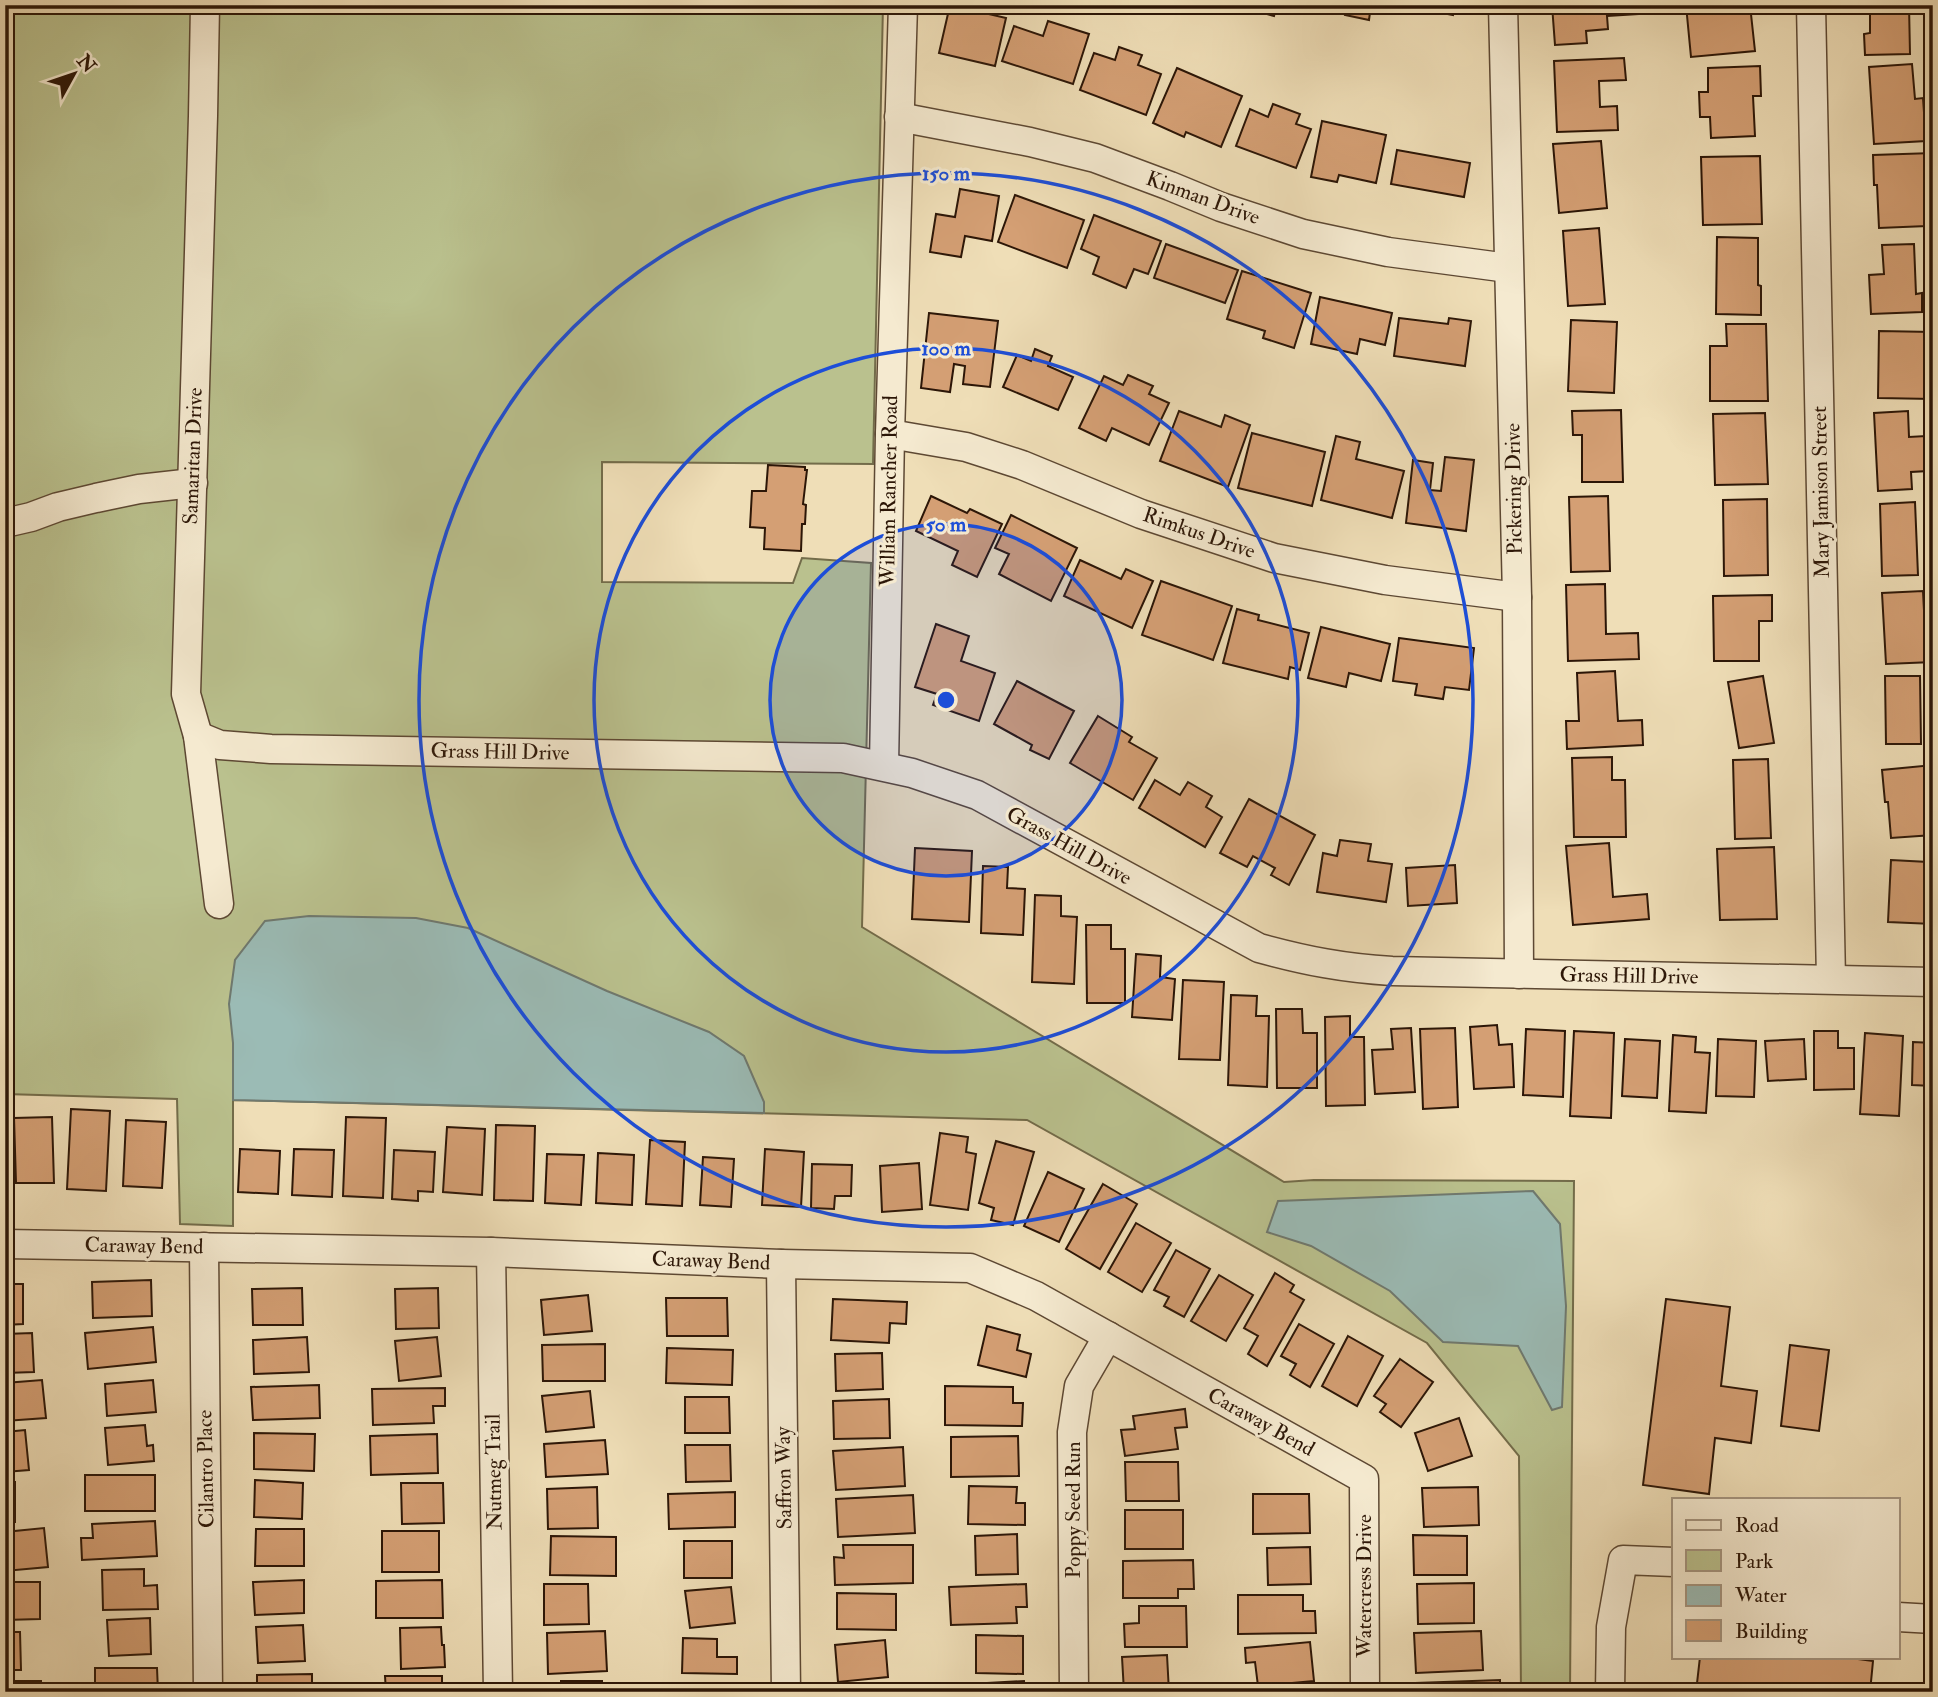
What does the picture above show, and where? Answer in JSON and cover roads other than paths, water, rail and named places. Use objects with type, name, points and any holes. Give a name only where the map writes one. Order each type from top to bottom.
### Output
[{"type":"street","name":"Samaritan Drive","points":[[205,5],[186,694],[198,736],[219,904]]},
{"type":"street","name":"William Rancher Road","points":[[884,766],[902,5]]},
{"type":"street","name":"Pickering Drive","points":[[1503,5],[1517,597],[1519,974]]},
{"type":"street","name":"Mary Jamison Street","points":[[1811,5],[1831,979]]},
{"type":"street","name":"Kinman Drive","points":[[899,117],[1030,142],[1096,158],[1221,207],[1303,234],[1388,252],[1508,268]]},
{"type":"street","name":"Rimkus Drive","points":[[890,434],[966,447],[1011,461],[1140,514],[1274,558],[1385,580],[1517,597]]},
{"type":"street","points":[[5,523],[96,498],[139,489],[193,483]]},
{"type":"street","name":"Grass Hill Drive","points":[[198,736],[220,745],[271,749],[843,758],[912,773],[977,796],[1259,948],[1302,960],[1345,968],[1392,971],[1933,982]]},
{"type":"street","name":"Caraway Bend","points":[[5,1244],[491,1252],[781,1264],[970,1268],[1036,1296],[1364,1479]]},
{"type":"street","name":"Cilantro Place","points":[[204,1247],[208,1692]]},
{"type":"street","name":"Nutmeg Trail","points":[[491,1252],[498,1692]]},
{"type":"street","name":"Saffron Way","points":[[781,1264],[786,1692]]},
{"type":"street","name":"Poppy Seed Run","points":[[1074,1692],[1072,1432],[1079,1386],[1108,1336]]},
{"type":"street","name":"Watercress Drive","points":[[1364,1479],[1364,1692]]},
{"type":"street","points":[[1610,1692],[1611,1627],[1623,1560],[1672,1562]]},
{"type":"street","points":[[1899,1617],[1933,1619]]},
{"type":"water","points":[[309,916],[416,918],[468,928],[607,991],[709,1032],[744,1056],[764,1102],[764,1113],[233,1100],[233,1043],[229,1004],[235,960],[265,921]]},
{"type":"water","points":[[1533,1191],[1560,1224],[1566,1306],[1562,1407],[1552,1410],[1518,1346],[1443,1342],[1390,1291],[1311,1246],[1267,1232],[1278,1201]]}]
